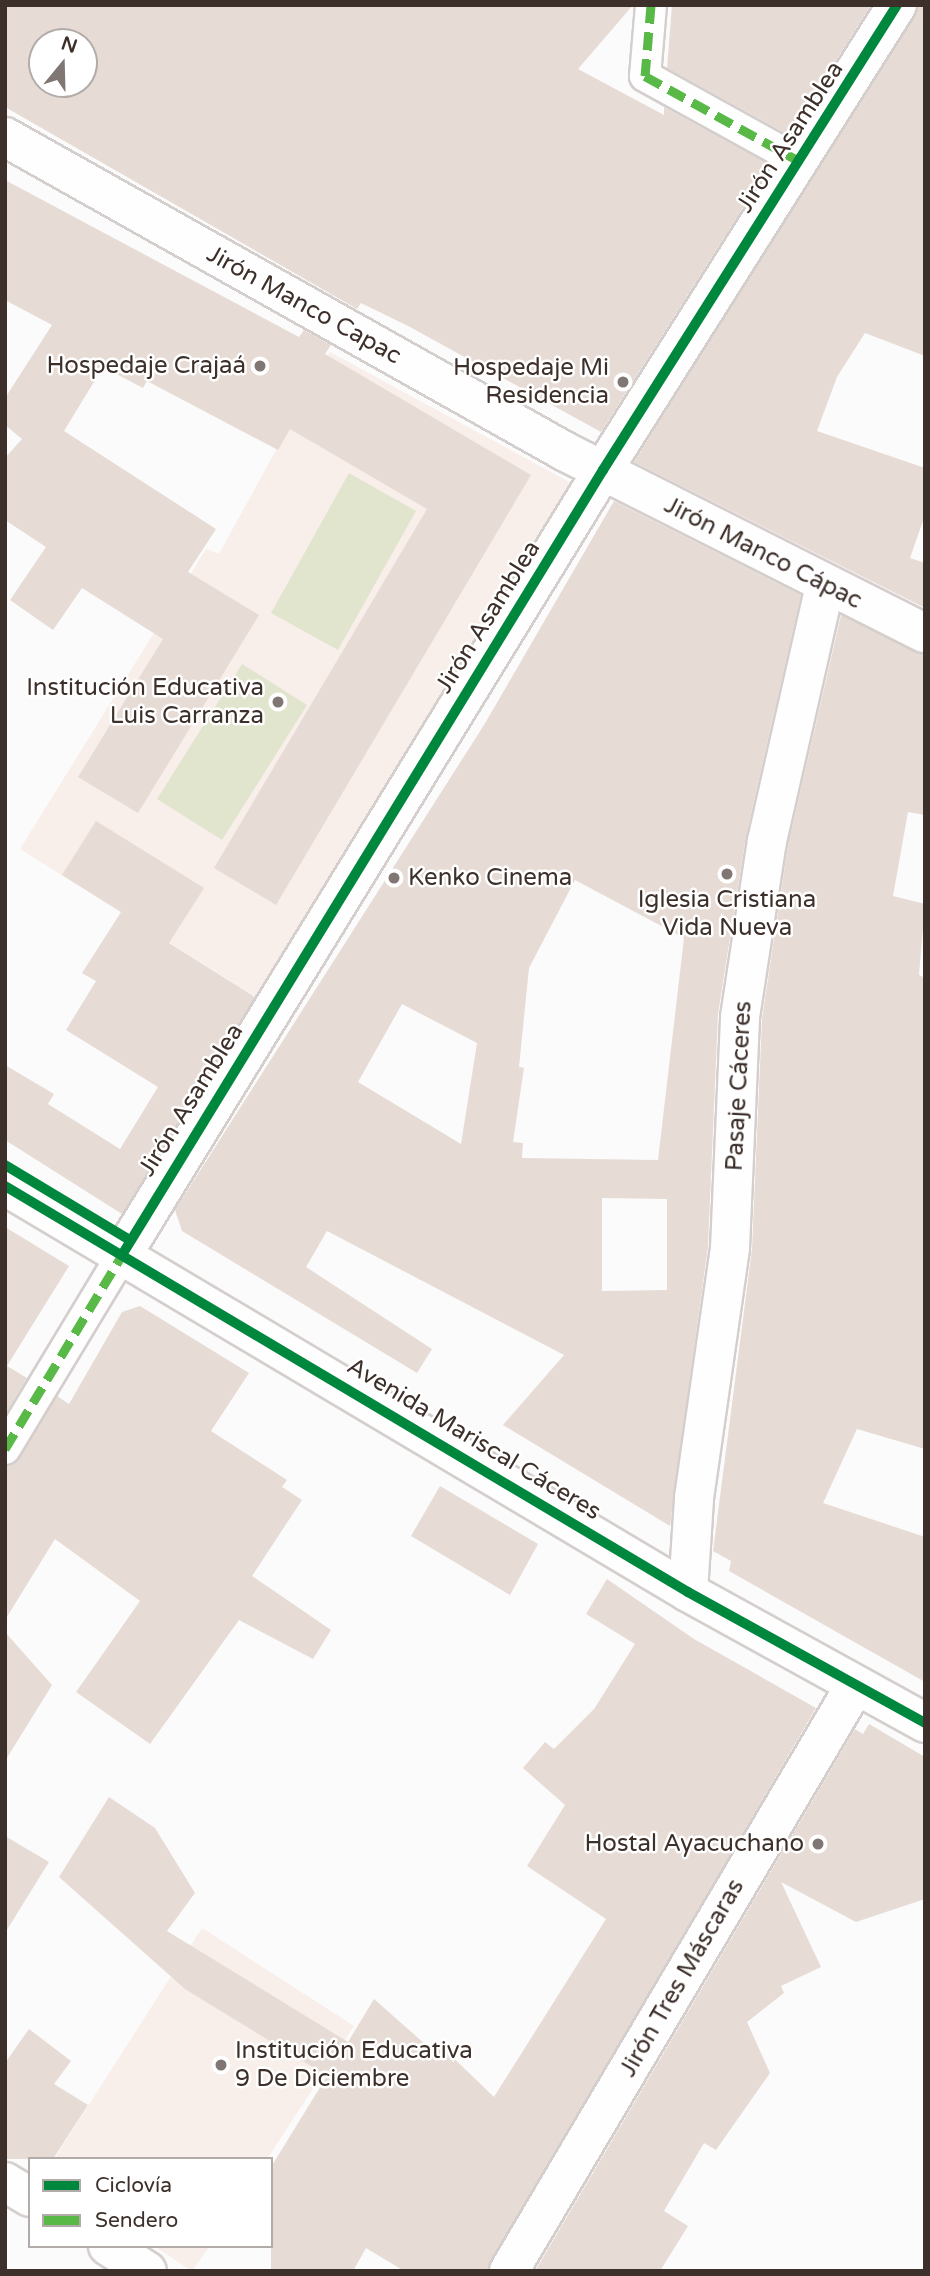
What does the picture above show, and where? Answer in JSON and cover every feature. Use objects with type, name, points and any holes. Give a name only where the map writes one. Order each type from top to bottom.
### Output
[{"type":"street","points":[[650,5],[645,76],[799,161]]},
{"type":"street","name":"Jirón Asamblea","points":[[5,1449],[603,470],[897,5]]},
{"type":"street","name":"Jirón Manco Capac","points":[[5,137],[603,470]]},
{"type":"street","name":"Jirón Manco Cápac","points":[[603,470],[825,586],[925,633]]},
{"type":"street","name":"Pasaje Cáceres","points":[[688,1592],[694,1498],[730,1248],[740,1017],[767,841],[825,586]]},
{"type":"street","name":"Avenida Mariscal Cáceres","points":[[5,1186],[688,1592],[925,1723]]},
{"type":"street","name":"Jirón Tres Máscaras","points":[[509,2271],[855,1686]]},
{"type":"street","points":[[5,2182],[28,2196]]},
{"type":"street","points":[[111,2248],[147,2271]]},
{"type":"shaded area","name":"Institución Educativa Luis Carranza","points":[[330,352],[575,485],[264,1002],[20,849],[206,549],[219,554]]},
{"type":"shaded area","name":"Institución Educativa 9 De Diciembre","points":[[202,1928],[354,2026],[268,2157],[55,2157]]},
{"type":"shaded area","points":[[157,2248],[209,2248],[192,2271]]},
{"type":"green space","points":[[349,473],[416,511],[338,650],[271,613]]},
{"type":"green space","points":[[242,664],[307,705],[222,840],[157,799]]},
{"type":"building","points":[[5,5],[633,5],[578,69],[664,115],[664,107],[770,165],[601,432],[410,327],[361,303],[357,309],[5,107]]},
{"type":"building","points":[[672,5],[871,5],[789,135],[667,68]]},
{"type":"building","points":[[919,5],[925,5],[925,356],[865,333],[837,377],[817,431],[925,468],[925,515],[910,558],[925,563],[925,608],[634,462]]},
{"type":"building","points":[[5,180],[299,337],[304,330],[331,345],[325,354],[531,475],[276,905],[214,868],[427,509],[290,429],[278,450],[147,381],[143,388],[103,367],[64,431],[216,529],[188,572],[259,615],[138,813],[78,777],[163,639],[82,588],[53,630],[10,600],[46,547],[5,520],[5,458],[22,439],[5,425],[5,398],[52,325],[5,300]]},
{"type":"building","points":[[614,501],[801,595],[746,836],[718,1014],[708,1246],[670,1526],[503,1425],[564,1355],[327,1231],[306,1267],[432,1349],[417,1373],[182,1231],[175,1210],[484,725]],"holes":[[[575,880],[684,938],[658,1160],[522,1158],[523,1143],[513,1142],[524,1068],[519,1067],[529,968]],[[402,1004],[477,1043],[461,1144],[358,1082]],[[602,1198],[667,1199],[667,1290],[602,1291]]]},
{"type":"building","points":[[841,615],[925,655],[925,815],[908,812],[893,896],[925,904],[919,975],[925,978],[925,1449],[857,1429],[823,1503],[925,1537],[925,1682],[729,1571],[731,1561],[713,1551],[752,1249],[762,1019],[788,845]]},
{"type":"building","points":[[96,821],[204,888],[169,943],[255,997],[122,1214],[5,1140],[5,1065],[54,1094],[48,1104],[120,1149],[158,1087],[66,1030],[96,981],[82,973],[121,912],[62,875]]},
{"type":"building","points":[[5,1227],[69,1266],[7,1366],[27,1378],[5,1415]]},
{"type":"building","points":[[140,1306],[249,1373],[211,1431],[287,1480],[282,1487],[302,1500],[252,1576],[331,1630],[313,1659],[239,1620],[150,1744],[76,1692],[140,1601],[55,1539],[5,1620],[5,1466],[20,1458],[57,1396],[69,1404],[122,1312]]},
{"type":"building","points":[[440,1486],[538,1544],[510,1595],[411,1536]]},
{"type":"building","points":[[607,1579],[694,1639],[816,1708],[487,2271],[404,2271],[366,2248],[353,2271],[271,2271],[273,2164],[327,2076],[185,1989],[59,1877],[109,1797],[155,1828],[195,1893],[167,1931],[348,2042],[374,1999],[434,2052],[440,2045],[494,2097],[606,1919],[527,1866],[565,1805],[523,1768],[545,1742],[554,1749],[594,1709],[635,1644],[586,1614]]},
{"type":"building","points":[[5,1632],[52,1685],[5,1761]]},
{"type":"building","points":[[869,1724],[925,1757],[925,1899],[856,1922],[781,1882],[821,1967],[781,1986],[784,1993],[747,2022],[770,2073],[716,2150],[704,2143],[664,2211],[688,2226],[660,2271],[535,2271],[855,1729],[863,1734]]},
{"type":"building","points":[[5,1836],[49,1862],[5,1933]]},
{"type":"building","points":[[29,2029],[71,2061],[54,2084],[88,2105],[54,2157],[5,2159],[5,2063]]},
{"type":"marked path","points":[[651,5],[645,76],[799,161]]},
{"type":"marked path","points":[[5,1449],[122,1255]]},
{"type":"cycle path","points":[[122,1255],[603,470],[897,5]]},
{"type":"cycle path","points":[[5,1165],[130,1240]]},
{"type":"cycle path","points":[[5,1186],[688,1592],[925,1723]]},
{"type":"place","name":"Hospedaje Crajaá","points":[[260,366]]},
{"type":"place","name":"Hospedaje Mi Residencia","points":[[623,382]]},
{"type":"place","name":"Institución Educativa Luis Carranza","points":[[278,702]]},
{"type":"place","name":"Iglesia Cristiana Vida Nueva","points":[[727,874]]},
{"type":"place","name":"Kenko Cinema","points":[[394,878]]},
{"type":"place","name":"Hostal Ayacuchano","points":[[818,1844]]},
{"type":"place","name":"Institución Educativa 9 De Diciembre","points":[[221,2065]]}]
